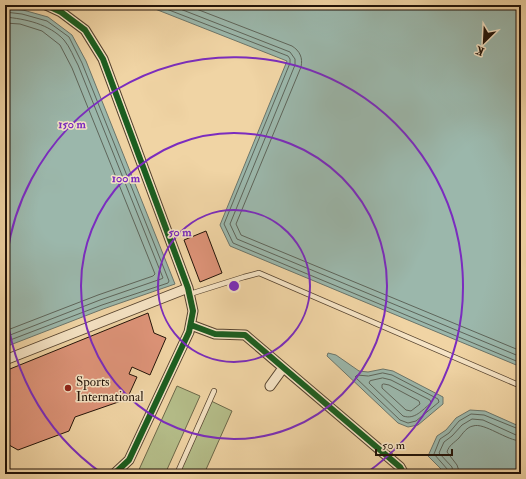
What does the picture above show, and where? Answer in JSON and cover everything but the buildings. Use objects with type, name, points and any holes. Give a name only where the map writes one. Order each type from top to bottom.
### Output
[{"type":"street","points":[[46,5],[61,12],[85,30],[103,59],[189,291],[193,311],[191,325],[128,460],[114,474]]},
{"type":"street","points":[[5,360],[189,291]]},
{"type":"street","points":[[191,325],[215,334],[245,335],[400,467],[404,474]]},
{"type":"street","points":[[270,386],[283,368]]},
{"type":"lane","points":[[189,291],[259,274],[521,386]]},
{"type":"lane","points":[[177,474],[214,391]]},
{"type":"green space","points":[[177,386],[200,396],[165,474],[137,474]]},
{"type":"green space","points":[[209,400],[232,411],[204,474],[176,474]]},
{"type":"water","points":[[145,5],[521,5],[521,367],[230,246],[220,225],[287,61]]},
{"type":"water","points":[[5,8],[23,10],[48,17],[72,35],[86,61],[175,284],[103,309],[5,347]]},
{"type":"water","points":[[328,353],[336,355],[359,371],[368,372],[383,369],[393,371],[443,397],[443,404],[418,425],[408,427],[398,423],[327,356]]},
{"type":"water","points":[[470,410],[485,411],[521,427],[521,474],[446,474],[428,456],[437,436],[446,430],[456,418]]},
{"type":"cycle path","points":[[46,5],[61,12],[85,30],[103,59],[188,288],[193,311],[189,332],[129,460],[114,474]]},
{"type":"cycle path","points":[[191,325],[215,334],[245,335],[400,467],[404,474]]},
{"type":"place","name":"Sports International","points":[[68,388]]}]
